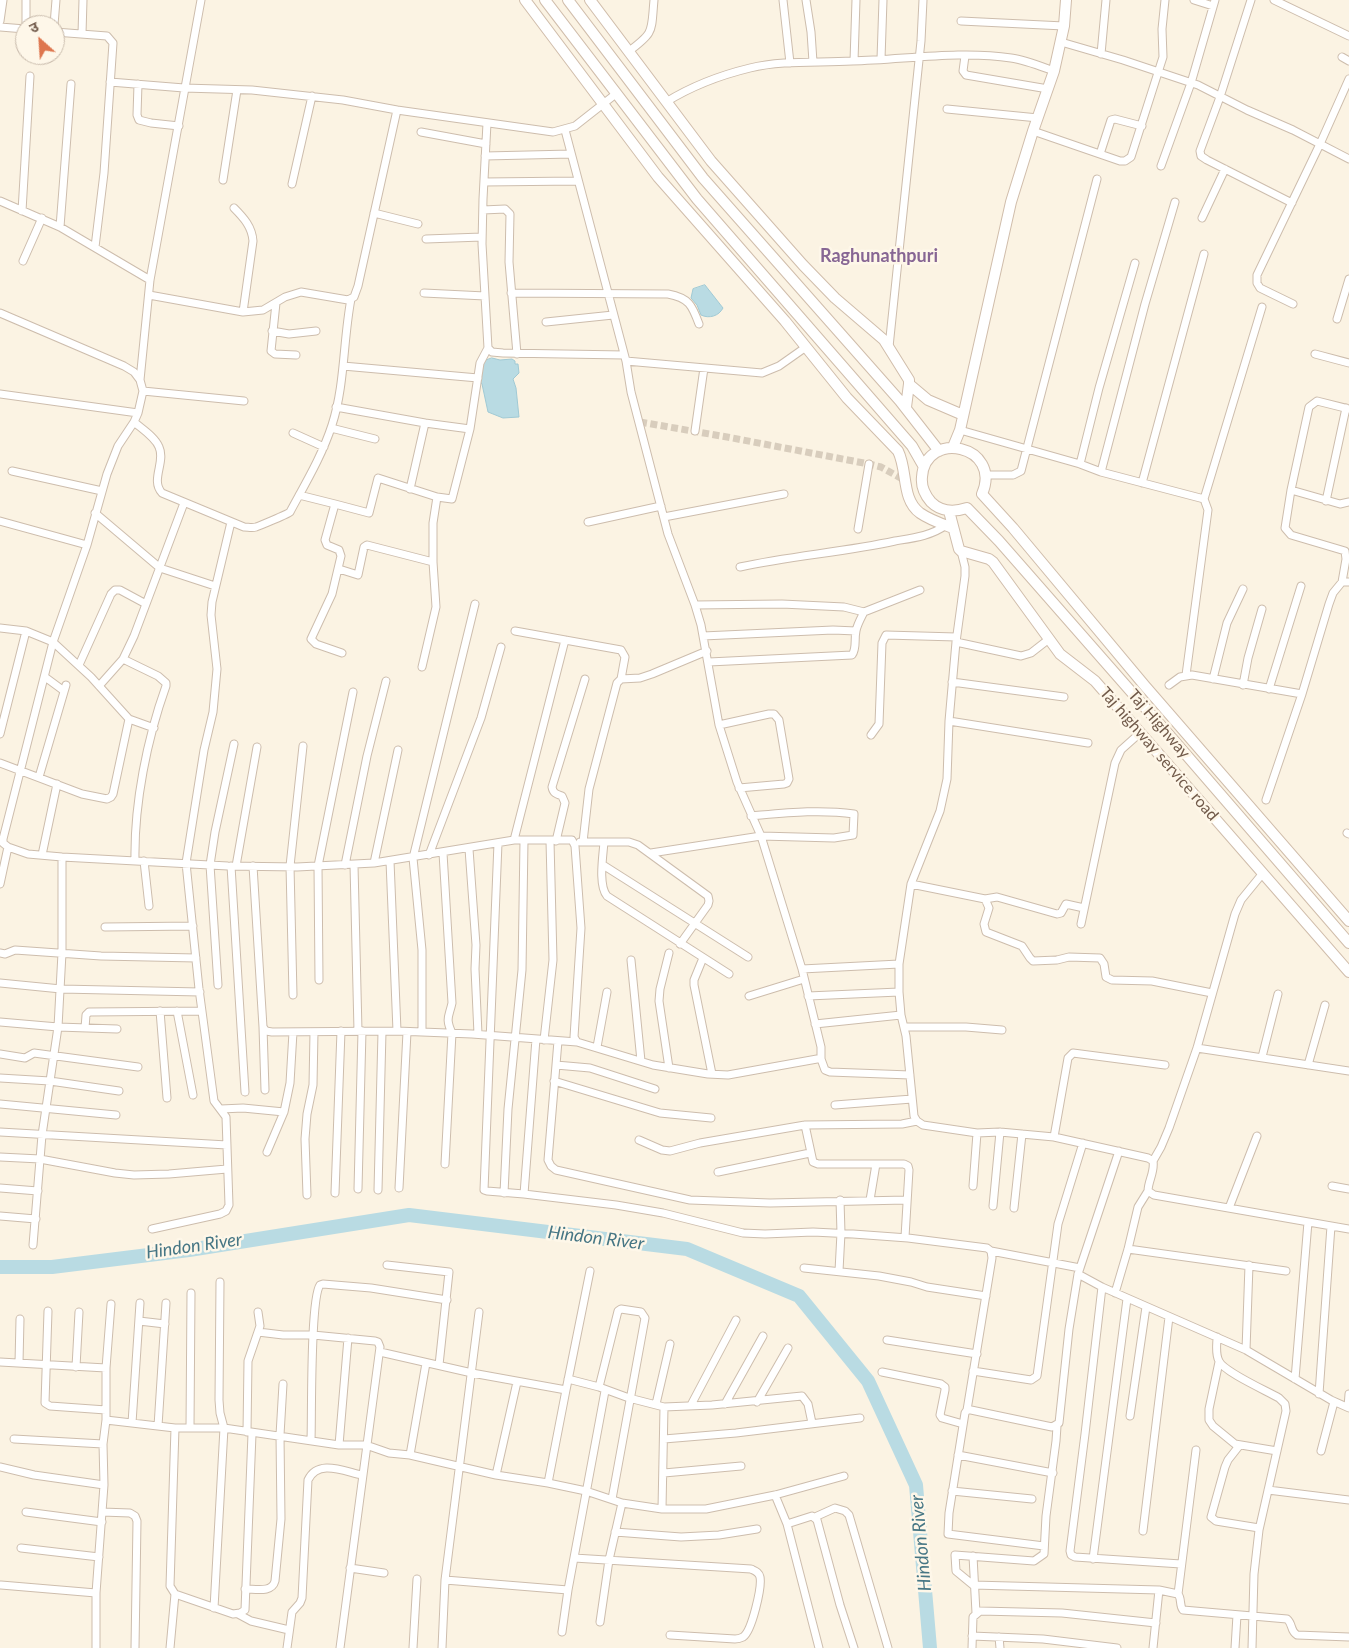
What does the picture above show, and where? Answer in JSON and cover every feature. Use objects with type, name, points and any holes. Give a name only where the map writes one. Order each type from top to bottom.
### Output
[{"type":"main road","points":[[525,0],[658,177],[784,321],[847,398],[898,451],[902,458],[908,495],[915,509],[922,515],[949,527]]},
{"type":"main road","points":[[545,0],[697,200],[912,446],[924,467]]},
{"type":"main road","points":[[568,0],[704,178],[906,407],[939,451]]},
{"type":"main road","points":[[590,0],[711,161],[803,265],[844,307],[876,332],[889,347],[909,380],[906,407]]},
{"type":"main road","points":[[953,447],[960,430],[1011,202],[1054,71],[1064,26],[1066,0]]},
{"type":"main road","points":[[909,384],[928,400],[963,415]]},
{"type":"main road","points":[[962,551],[957,546],[949,527],[949,510],[938,507],[926,495],[922,478],[924,467],[930,458],[939,451],[953,447],[965,449],[975,455],[982,464],[985,475],[985,485],[982,494],[1013,528],[1145,686],[1349,921]]},
{"type":"main road","name":"Taj Highway","points":[[949,510],[967,508],[999,541],[1349,943]]},
{"type":"main road","name":"Taj highway service road","points":[[962,551],[984,557],[993,562],[1060,654],[1095,681],[1349,972]]},
{"type":"street","points":[[0,22],[3,0]]},
{"type":"street","points":[[26,0],[26,15]]},
{"type":"street","points":[[55,15],[56,0]]},
{"type":"street","points":[[82,34],[83,0]]},
{"type":"street","points":[[0,884],[3,839],[53,642],[88,545],[95,513],[118,446],[138,413],[143,391],[140,380],[150,280],[201,0]]},
{"type":"street","points":[[628,52],[646,39],[650,33],[654,0]]},
{"type":"street","points":[[783,0],[790,63]]},
{"type":"street","points":[[806,0],[813,62]]},
{"type":"street","points":[[854,61],[856,0]]},
{"type":"street","points":[[881,59],[883,0]]},
{"type":"street","points":[[889,347],[923,0]]},
{"type":"street","points":[[1101,54],[1106,0]]},
{"type":"street","points":[[1033,131],[1120,161],[1128,159],[1133,153],[1142,126],[1164,51],[1162,29],[1166,0]]},
{"type":"street","points":[[1161,166],[1190,83],[1214,3],[1194,0]]},
{"type":"street","points":[[1251,0],[1220,97],[1201,144],[1201,156],[1292,203]]},
{"type":"street","points":[[1274,0],[1349,36]]},
{"type":"street","points":[[961,21],[1064,26]]},
{"type":"street","points":[[0,28],[15,29]]},
{"type":"street","points":[[65,33],[107,36],[112,40],[104,174],[95,247]]},
{"type":"street","points":[[1061,42],[1190,83],[1293,130],[1349,159]]},
{"type":"street","points":[[666,102],[684,91],[751,67],[790,63],[965,56],[1011,58],[1054,71]]},
{"type":"street","points":[[965,56],[963,70],[966,75],[1048,89]]},
{"type":"street","points":[[1342,58],[1349,61]]},
{"type":"street","points":[[22,211],[30,76]]},
{"type":"street","points":[[1293,304],[1260,288],[1256,279],[1349,79]]},
{"type":"street","points":[[110,82],[312,96],[553,132],[565,130],[582,121],[617,94]]},
{"type":"street","points":[[60,227],[71,84]]},
{"type":"street","points":[[138,84],[137,116],[139,120],[179,126]]},
{"type":"street","points":[[223,180],[237,90]]},
{"type":"street","points":[[292,184],[312,96]]},
{"type":"street","points":[[947,109],[1038,118]]},
{"type":"street","points":[[134,422],[160,448],[157,480],[159,490],[162,493],[231,522],[253,528],[288,514],[324,447],[331,428],[343,366],[346,328],[351,299],[354,297],[358,286],[397,110]]},
{"type":"street","points":[[1100,154],[1110,120],[1115,119],[1142,126]]},
{"type":"street","points":[[299,495],[369,513],[378,478],[437,497],[452,499],[470,429],[481,359],[488,348],[482,237],[487,123]]},
{"type":"street","points":[[565,130],[625,358],[631,392],[668,534],[695,605],[704,636],[719,725],[739,788],[761,836],[802,969],[825,1070],[830,1072],[910,1076]]},
{"type":"street","points":[[421,132],[486,144]]},
{"type":"street","points":[[485,156],[571,154]]},
{"type":"street","points":[[1202,218],[1225,169]]},
{"type":"street","points":[[985,475],[1013,474],[1022,471],[1097,179]]},
{"type":"street","points":[[484,182],[578,181]]},
{"type":"street","points":[[0,201],[60,227],[150,280]]},
{"type":"street","points":[[1101,472],[1145,304],[1175,202]]},
{"type":"street","points":[[234,208],[247,223],[253,235],[242,312]]},
{"type":"street","points":[[483,210],[505,209],[510,214],[509,262],[517,354]]},
{"type":"street","points":[[374,213],[418,224]]},
{"type":"street","points":[[23,261],[42,218]]},
{"type":"street","points":[[426,239],[482,237]]},
{"type":"street","points":[[1142,482],[1204,254]]},
{"type":"street","points":[[1080,464],[1099,388],[1135,263]]},
{"type":"street","points":[[1337,319],[1349,279]]},
{"type":"street","points":[[149,295],[242,312],[263,310],[292,294],[301,292],[351,299]]},
{"type":"street","points":[[424,293],[485,296]]},
{"type":"street","points":[[511,293],[668,294],[680,296],[691,304],[699,324]]},
{"type":"street","points":[[276,303],[270,348],[272,353],[296,355]]},
{"type":"street","points":[[1186,675],[1208,510],[1204,499],[1262,307]]},
{"type":"street","points":[[0,313],[124,366],[134,372],[140,380]]},
{"type":"street","points":[[546,322],[613,315]]},
{"type":"street","points":[[272,331],[289,334],[316,331]]},
{"type":"street","points":[[488,348],[495,353],[625,358],[762,374],[779,366],[806,347]]},
{"type":"street","points":[[1315,354],[1349,363]]},
{"type":"street","points":[[343,366],[478,378]]},
{"type":"street","points":[[694,431],[704,368]]},
{"type":"street","points":[[143,391],[244,401]]},
{"type":"street","points":[[0,394],[138,413]]},
{"type":"street","points":[[1266,800],[1302,694],[1333,593],[1346,582],[1344,551],[1291,535],[1285,528],[1291,490],[1309,407],[1317,401],[1347,409],[1326,500]]},
{"type":"street","points":[[336,407],[470,429]]},
{"type":"street","points":[[410,489],[425,423]]},
{"type":"street","points":[[331,428],[375,439]]},
{"type":"street","points":[[960,430],[1028,448],[1101,472],[1204,499]]},
{"type":"street","points":[[292,433],[324,447]]},
{"type":"street","points":[[858,529],[869,464]]},
{"type":"street","points":[[12,471],[102,491]]},
{"type":"street","points":[[1291,490],[1340,504],[1349,502]]},
{"type":"street","points":[[664,517],[784,494]]},
{"type":"street","points":[[422,667],[436,606],[433,523],[437,497]]},
{"type":"street","points":[[99,686],[123,659],[184,503]]},
{"type":"street","points":[[336,504],[325,540],[327,545],[341,552],[339,569],[332,594],[311,639],[316,644],[342,653]]},
{"type":"street","points":[[588,522],[661,506]]},
{"type":"street","points":[[95,513],[160,568],[215,586]]},
{"type":"street","points":[[0,521],[88,545]]},
{"type":"street","points":[[152,1229],[220,1214],[226,1211],[229,1205],[226,1117],[214,1101],[186,863],[204,750],[213,712],[217,669],[211,615],[215,586],[231,522]]},
{"type":"street","points":[[740,567],[772,560],[877,545],[930,534],[949,527]]},
{"type":"street","points":[[339,569],[358,575],[364,547],[367,545],[433,562]]},
{"type":"street","points":[[917,1122],[914,1116],[906,1036],[901,1015],[899,964],[911,884],[944,798],[949,761],[949,721],[956,639],[965,576],[962,551]]},
{"type":"street","points":[[1269,689],[1301,586]]},
{"type":"street","points":[[1213,679],[1227,623],[1243,589]]},
{"type":"street","points":[[79,665],[111,594],[116,590],[120,590],[146,604]]},
{"type":"street","points":[[695,605],[809,605],[844,607],[864,612],[920,590]]},
{"type":"street","points":[[422,1032],[422,950],[413,858],[475,604]]},
{"type":"street","points":[[1243,684],[1248,658],[1262,609]]},
{"type":"street","points":[[709,662],[849,656],[854,653],[856,631],[864,612]]},
{"type":"street","points":[[0,628],[26,631],[53,642],[79,665],[129,719],[154,728]]},
{"type":"street","points":[[704,636],[833,630],[856,631]]},
{"type":"street","points":[[0,734],[26,631]]},
{"type":"street","points":[[515,632],[621,650],[625,657],[589,789],[583,842]]},
{"type":"street","points":[[871,735],[879,724],[882,643],[886,634],[956,639],[1021,656],[1031,653],[1050,639]]},
{"type":"street","points":[[514,840],[565,640]]},
{"type":"street","points":[[429,855],[481,718],[501,647]]},
{"type":"street","points":[[620,680],[640,678],[652,674],[707,651]]},
{"type":"street","points":[[123,659],[158,676],[166,683],[159,705],[138,804],[135,831],[135,860]]},
{"type":"street","points":[[1169,685],[1186,675],[1302,694]]},
{"type":"street","points":[[39,777],[65,688],[45,677]]},
{"type":"street","points":[[524,1194],[540,1040],[553,960],[553,841],[564,803],[562,796],[555,794],[552,787],[585,679]]},
{"type":"street","points":[[346,865],[368,756],[386,681]]},
{"type":"street","points":[[952,682],[1064,697]]},
{"type":"street","points":[[319,980],[318,866],[353,692]]},
{"type":"street","points":[[719,725],[768,714],[774,714],[779,720],[789,779],[787,783],[739,788]]},
{"type":"street","points":[[0,763],[93,797],[108,799],[111,797],[129,719]]},
{"type":"street","points":[[949,721],[1088,743]]},
{"type":"street","points":[[1081,924],[1115,763],[1121,750],[1140,733]]},
{"type":"street","points":[[218,984],[210,865],[215,832],[234,744]]},
{"type":"street","points":[[293,995],[290,866],[303,746]]},
{"type":"street","points":[[245,1092],[234,866],[257,747]]},
{"type":"street","points":[[374,863],[398,750]]},
{"type":"street","points":[[42,855],[57,784]]},
{"type":"street","points":[[650,853],[761,836],[834,838],[853,835],[854,814],[799,812],[751,816]]},
{"type":"street","points":[[4,845],[28,854],[62,857],[234,866],[318,866],[354,865],[413,858],[514,840],[629,842],[638,845],[650,853],[708,896],[710,901],[708,905],[680,944]]},
{"type":"street","points":[[504,1193],[508,1109],[522,970],[524,841]]},
{"type":"street","points":[[574,841],[581,928],[574,1037],[576,1042]]},
{"type":"street","points":[[604,842],[603,891],[607,896],[729,974]]},
{"type":"street","points":[[498,843],[483,1186],[487,1192],[524,1194],[616,1205],[663,1213],[743,1233],[813,1232],[905,1238],[987,1248],[991,1251],[1053,1262],[1079,1271],[1102,1287],[1127,1299],[1246,1350],[1334,1402],[1349,1407],[1349,1394]]},
{"type":"street","points":[[469,849],[476,945],[474,969],[478,1034]]},
{"type":"street","points":[[443,853],[452,1002],[447,1022],[452,1033],[445,1164]]},
{"type":"street","points":[[33,1246],[42,1135],[58,1027],[61,989],[62,857]]},
{"type":"street","points":[[144,861],[149,906]]},
{"type":"street","points":[[390,861],[397,1031]]},
{"type":"street","points":[[354,865],[360,1031],[358,1189]]},
{"type":"street","points":[[603,865],[748,956]]},
{"type":"street","points":[[253,866],[265,1090]]},
{"type":"street","points":[[1115,1293],[1138,1207],[1148,1191],[1154,1167],[1153,1161],[1161,1148],[1169,1128],[1197,1048],[1241,900],[1263,873]]},
{"type":"street","points":[[911,884],[985,899],[997,897],[1057,914],[1061,913],[1066,904],[1084,908]]},
{"type":"street","points":[[985,899],[989,908],[984,924],[986,932],[1022,946],[1033,961],[1057,960],[1069,957],[1100,958],[1104,964],[1106,977],[1112,980],[1152,981],[1212,993]]},
{"type":"street","points":[[105,927],[193,926]]},
{"type":"street","points":[[0,953],[5,954],[15,950],[101,956],[196,958]]},
{"type":"street","points":[[669,952],[659,1001],[669,1068]]},
{"type":"street","points":[[702,958],[694,985],[712,1074]]},
{"type":"street","points":[[631,960],[641,1061]]},
{"type":"street","points":[[802,969],[899,964]]},
{"type":"street","points":[[749,996],[804,979]]},
{"type":"street","points":[[0,983],[61,989],[200,992]]},
{"type":"street","points":[[597,1047],[606,992]]},
{"type":"street","points":[[808,996],[899,992]]},
{"type":"street","points":[[1262,1058],[1278,994]]},
{"type":"street","points":[[1308,1065],[1325,1005]]},
{"type":"street","points":[[160,1011],[167,1098]]},
{"type":"street","points":[[177,1011],[193,1095]]},
{"type":"street","points":[[85,1028],[86,1014],[89,1012],[202,1011]]},
{"type":"street","points":[[814,1024],[901,1015]]},
{"type":"street","points":[[0,1022],[58,1027],[117,1029]]},
{"type":"street","points":[[263,1027],[272,1032],[397,1031],[478,1034],[576,1042],[669,1068],[728,1075],[821,1059]]},
{"type":"street","points":[[904,1027],[966,1027],[1002,1030]]},
{"type":"street","points":[[335,1193],[341,1031]]},
{"type":"street","points":[[267,1152],[284,1112],[290,1083],[293,1032]]},
{"type":"street","points":[[307,1195],[305,1139],[307,1114],[313,1085],[314,1032]]},
{"type":"street","points":[[378,1190],[382,1032]]},
{"type":"street","points":[[399,1188],[407,1032]]},
{"type":"street","points":[[558,1041],[548,1160],[556,1170],[690,1200],[770,1203],[906,1200]]},
{"type":"street","points":[[1197,1048],[1349,1071]]},
{"type":"street","points":[[0,1054],[24,1058],[34,1053],[138,1067]]},
{"type":"street","points":[[1054,1137],[1068,1058],[1071,1054],[1165,1065]]},
{"type":"street","points":[[556,1065],[590,1068],[655,1090]]},
{"type":"street","points":[[0,1078],[50,1081],[119,1091]]},
{"type":"street","points":[[554,1081],[660,1113],[711,1118]]},
{"type":"street","points":[[835,1105],[912,1099]]},
{"type":"street","points":[[0,1104],[116,1114]]},
{"type":"street","points":[[221,1109],[243,1108],[284,1112]]},
{"type":"street","points":[[639,1140],[662,1150],[670,1151],[700,1143],[804,1125],[902,1124],[917,1122],[923,1125],[978,1133],[1000,1132],[1054,1137],[1148,1158],[1153,1161]]},
{"type":"street","points":[[804,1125],[810,1154],[813,1162],[818,1164],[904,1164],[908,1166],[905,1238]]},
{"type":"street","points":[[0,1132],[227,1145]]},
{"type":"street","points":[[993,1206],[1000,1132]]},
{"type":"street","points":[[973,1186],[978,1133]]},
{"type":"street","points":[[1014,1208],[1022,1134]]},
{"type":"street","points":[[1230,1208],[1257,1136]]},
{"type":"street","points":[[973,1371],[1031,1380],[1037,1376],[1058,1224],[1082,1144]]},
{"type":"street","points":[[1119,1151],[1079,1271],[1069,1329],[1059,1423],[1057,1426],[1044,1554],[1034,1561],[955,1555],[956,1571],[973,1585],[1160,1590],[1178,1594]]},
{"type":"street","points":[[718,1172],[810,1154]]},
{"type":"street","points":[[0,1157],[40,1159],[115,1173],[169,1174],[227,1169]]},
{"type":"street","points":[[870,1200],[876,1164]]},
{"type":"street","points":[[1332,1186],[1349,1189]]},
{"type":"street","points":[[0,1188],[38,1192]]},
{"type":"street","points":[[1148,1191],[1154,1194],[1349,1229]]},
{"type":"street","points":[[840,1200],[840,1271]]},
{"type":"street","points":[[0,1216],[36,1219]]},
{"type":"street","points":[[1295,1379],[1308,1222]]},
{"type":"street","points":[[1319,1394],[1331,1226]]},
{"type":"street","points":[[1128,1250],[1286,1271]]},
{"type":"street","points":[[991,1251],[992,1258],[977,1354],[952,1491],[948,1534],[1044,1546]]},
{"type":"street","points":[[387,1265],[448,1272],[447,1300],[439,1364]]},
{"type":"street","points":[[1246,1350],[1250,1265]]},
{"type":"street","points":[[804,1268],[879,1276],[927,1287],[986,1296]]},
{"type":"street","points":[[548,1483],[590,1271]]},
{"type":"street","points":[[214,1608],[224,1428],[219,1400],[220,1282]]},
{"type":"street","points":[[311,1440],[313,1335],[318,1288],[323,1284],[371,1288],[447,1300]]},
{"type":"street","points":[[1102,1287],[1071,1555],[1075,1558],[1181,1564]]},
{"type":"street","points":[[190,1428],[191,1293]]},
{"type":"street","points":[[1093,1559],[1127,1299]]},
{"type":"street","points":[[132,1423],[140,1302]]},
{"type":"street","points":[[158,1426],[166,1303]]},
{"type":"street","points":[[96,1648],[96,1593],[104,1485],[103,1444],[106,1420],[106,1368],[112,1304]]},
{"type":"street","points":[[1130,1416],[1146,1307]]},
{"type":"street","points":[[562,1632],[602,1389],[618,1311],[622,1309],[641,1312],[645,1318],[612,1499]]},
{"type":"street","points":[[48,1311],[45,1403],[47,1405],[106,1410]]},
{"type":"street","points":[[76,1366],[79,1312]]},
{"type":"street","points":[[238,1614],[245,1610],[250,1433],[248,1361],[258,1332],[260,1321],[258,1312]]},
{"type":"street","points":[[442,1648],[445,1580],[479,1312]]},
{"type":"street","points":[[1143,1531],[1169,1317]]},
{"type":"street","points":[[19,1363],[20,1320]]},
{"type":"street","points":[[691,1405],[736,1320]]},
{"type":"street","points":[[140,1321],[165,1324]]},
{"type":"street","points":[[258,1332],[283,1335],[313,1335],[378,1342],[380,1352],[340,1648]]},
{"type":"street","points":[[725,1404],[762,1336]]},
{"type":"street","points":[[339,1445],[348,1338]]},
{"type":"street","points":[[1217,1338],[1219,1362],[1209,1409],[1209,1420],[1219,1431],[1239,1446],[1277,1451]]},
{"type":"street","points":[[887,1340],[977,1354]]},
{"type":"street","points":[[656,1404],[670,1344]]},
{"type":"street","points":[[757,1402],[788,1348]]},
{"type":"street","points":[[380,1352],[472,1373],[566,1390]]},
{"type":"street","points":[[0,1362],[106,1368]]},
{"type":"street","points":[[1219,1362],[1228,1370],[1279,1398],[1285,1404],[1286,1411],[1259,1528],[1254,1574],[1252,1648]]},
{"type":"street","points":[[410,1455],[426,1363]]},
{"type":"street","points":[[882,1372],[941,1384],[945,1387],[945,1390],[940,1415],[942,1418],[963,1424]]},
{"type":"street","points":[[568,1380],[664,1407],[757,1402],[802,1396],[808,1404],[812,1423]]},
{"type":"street","points":[[496,1474],[517,1382]]},
{"type":"street","points":[[245,1589],[270,1589],[274,1586],[275,1581],[281,1519],[280,1436],[283,1384]]},
{"type":"street","points":[[1321,1451],[1334,1402]]},
{"type":"street","points":[[662,1509],[664,1407]]},
{"type":"street","points":[[967,1410],[1046,1426],[1057,1426]]},
{"type":"street","points":[[664,1439],[736,1433],[860,1418]]},
{"type":"street","points":[[106,1420],[175,1428],[224,1428],[339,1445],[366,1445],[389,1453],[410,1455],[496,1474],[548,1483],[586,1491],[622,1503],[662,1509],[706,1509],[775,1496],[844,1476]]},
{"type":"street","points":[[175,1428],[170,1586],[176,1594],[214,1608],[238,1614],[251,1621],[289,1630]]},
{"type":"street","points":[[14,1440],[103,1444]]},
{"type":"street","points":[[1239,1446],[1225,1467],[1211,1516],[1216,1521],[1259,1528]]},
{"type":"street","points":[[1196,1450],[1178,1594],[1183,1610],[1287,1619],[1297,1635],[1349,1637]]},
{"type":"street","points":[[958,1455],[1052,1473]]},
{"type":"street","points":[[664,1473],[741,1466]]},
{"type":"street","points":[[0,1467],[34,1475],[104,1485]]},
{"type":"street","points":[[287,1648],[292,1612],[302,1598],[308,1480],[311,1473],[316,1469],[325,1467],[362,1475]]},
{"type":"street","points":[[1268,1490],[1349,1500]]},
{"type":"street","points":[[952,1491],[1032,1499]]},
{"type":"street","points":[[775,1496],[787,1524],[819,1648]]},
{"type":"street","points":[[600,1622],[609,1560],[622,1503]]},
{"type":"street","points":[[787,1524],[812,1516],[815,1517],[835,1508],[849,1515],[888,1648]]},
{"type":"street","points":[[26,1512],[102,1522]]},
{"type":"street","points":[[102,1512],[130,1513],[135,1516],[137,1521],[135,1648]]},
{"type":"street","points":[[815,1517],[854,1648]]},
{"type":"street","points":[[615,1532],[681,1537],[719,1535],[757,1529]]},
{"type":"street","points":[[21,1548],[99,1557]]},
{"type":"street","points":[[972,1648],[973,1617],[976,1613],[973,1585],[973,1556]]},
{"type":"street","points":[[574,1558],[751,1570],[758,1573],[760,1584],[756,1603],[749,1629],[743,1637],[735,1639],[670,1635]]},
{"type":"street","points":[[350,1568],[384,1572]]},
{"type":"street","points":[[413,1648],[417,1579]]},
{"type":"street","points":[[445,1580],[568,1590]]},
{"type":"street","points":[[1,1585],[96,1593]]},
{"type":"street","points":[[1153,1648],[1160,1590]]},
{"type":"street","points":[[170,1648],[176,1594]]},
{"type":"street","points":[[976,1613],[980,1611],[1062,1614],[1156,1622]]},
{"type":"street","points":[[1234,1648],[1237,1615]]},
{"type":"street","points":[[972,1636],[1043,1638],[1116,1648]]},
{"type":"street","points":[[1000,1637],[1000,1648]]},
{"type":"water","points":[[705,285],[723,308],[714,316],[707,317],[701,315],[697,305],[691,298],[693,289]]},
{"type":"water","points":[[492,358],[500,360],[512,359],[515,361],[515,364],[518,364],[519,373],[513,379],[516,388],[519,417],[503,418],[488,412],[482,384],[479,380],[484,361]]},
{"type":"waterway","name":"Hindon River","points":[[0,1267],[52,1267],[189,1250],[409,1215],[687,1249],[799,1296],[868,1381],[916,1485],[930,1648]]},
{"type":"tunnel","points":[[640,422],[869,464],[881,467],[906,481]]},
{"type":"district","name":"Raghunathpuri","points":[[879,256]]}]
